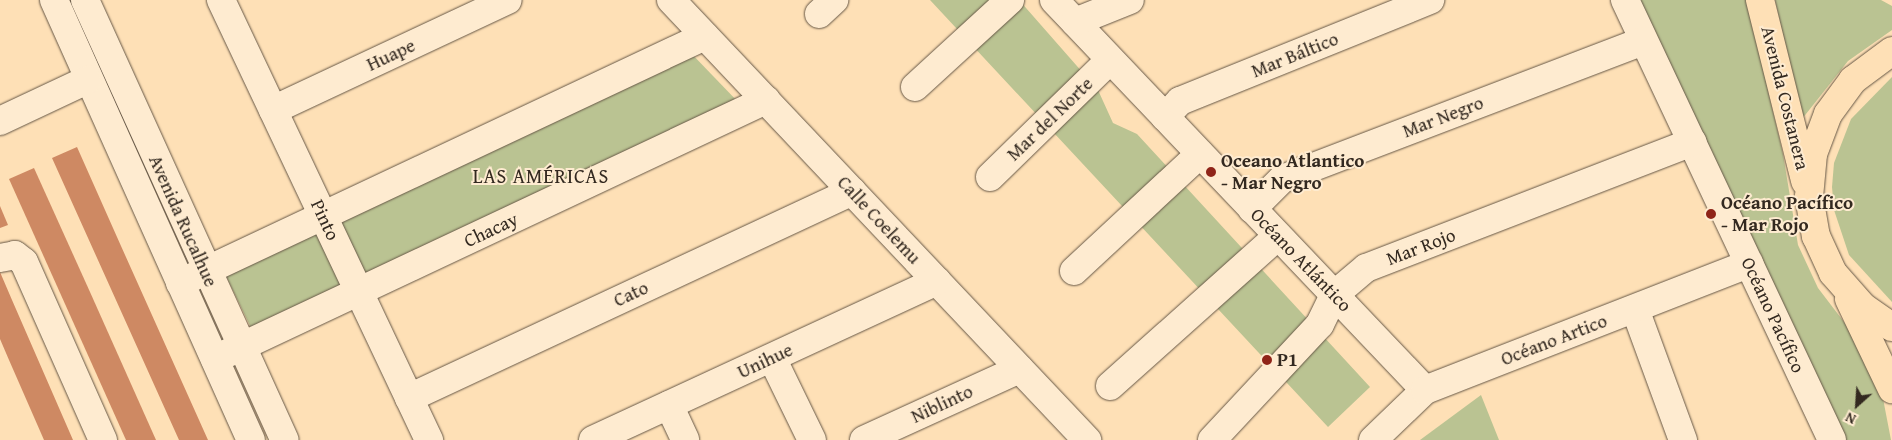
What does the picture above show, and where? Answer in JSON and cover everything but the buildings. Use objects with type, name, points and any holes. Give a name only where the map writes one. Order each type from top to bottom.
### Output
[{"type":"main road","name":"Avenida Costanera","points":[[1760,0],[1820,246],[1845,289],[1892,389]]},
{"type":"main road","points":[[1809,197],[1813,154],[1828,114],[1853,80],[1892,51]]},
{"type":"main road","points":[[1845,289],[1892,327]]},
{"type":"street","name":"Avenida Rucalhue","points":[[54,0],[87,80],[252,440]]},
{"type":"street","name":"Avenida Rucalhue","points":[[85,0],[204,271],[284,440]]},
{"type":"street","name":"Huape","points":[[274,110],[508,0]]},
{"type":"street","name":"Calle Coelemu","points":[[671,0],[1087,440]]},
{"type":"street","points":[[915,87],[1010,0]]},
{"type":"street","name":"Océano Atlántico","points":[[1054,0],[1425,390]]},
{"type":"street","points":[[1075,22],[1130,0]]},
{"type":"street","name":"Mar Báltico","points":[[1165,117],[1180,101],[1430,0]]},
{"type":"street","name":"Océano Pacífico","points":[[1625,0],[1832,440]]},
{"type":"street","name":"Pinto","points":[[229,3],[274,110],[429,440]]},
{"type":"street","points":[[180,282],[706,36]]},
{"type":"street","name":"Mar Negro","points":[[1252,208],[1282,179],[1644,41]]},
{"type":"street","name":"Mar del Norte","points":[[990,177],[1110,60]]},
{"type":"street","points":[[0,121],[87,80]]},
{"type":"street","name":"Chacay","points":[[215,359],[766,100]]},
{"type":"street","name":"Mar Rojo","points":[[1212,440],[1320,324],[1334,295],[1366,268],[1693,142]]},
{"type":"street","points":[[1074,271],[1200,154]]},
{"type":"street","name":"Cato","points":[[409,398],[852,191]]},
{"type":"street","points":[[1110,386],[1278,236]]},
{"type":"street","points":[[0,258],[15,256],[24,262],[103,440]]},
{"type":"street","name":"Océano Artico","points":[[1374,440],[1425,390],[1749,264]]},
{"type":"street","name":"Unihue","points":[[593,440],[937,282]]},
{"type":"street","points":[[1635,309],[1683,440]]},
{"type":"street","points":[[772,358],[812,440]]},
{"type":"street","name":"Niblinto","points":[[864,440],[1020,369]]},
{"type":"street","points":[[669,405],[685,440]]},
{"type":"green space","points":[[930,0],[1019,0],[1098,90],[1113,123],[1137,134],[1370,387],[1328,427]]},
{"type":"green space","points":[[1639,0],[1747,0],[1783,154],[1798,245],[1818,288],[1857,339],[1880,383],[1891,440],[1844,440]]},
{"type":"green space","points":[[1775,0],[1881,0],[1892,6],[1892,30],[1848,61],[1802,119]]},
{"type":"green space","points":[[688,50],[740,104],[372,278],[359,275],[336,228],[341,218]]},
{"type":"green space","points":[[1892,77],[1892,302],[1849,255],[1834,210],[1832,187],[1834,163],[1851,119]]},
{"type":"green space","points":[[321,231],[344,291],[254,334],[223,270]]},
{"type":"green space","points":[[1481,395],[1499,440],[1420,440]]},
{"type":"place","name":"Oceano Atlantico - Mar Negro","points":[[1211,172]]},
{"type":"place","name":"Océano Pacífico - Mar Rojo","points":[[1711,214]]},
{"type":"place","name":"P1","points":[[1267,360]]},
{"type":"district","name":"LAS AMÉRICAS","points":[[541,175]]}]
